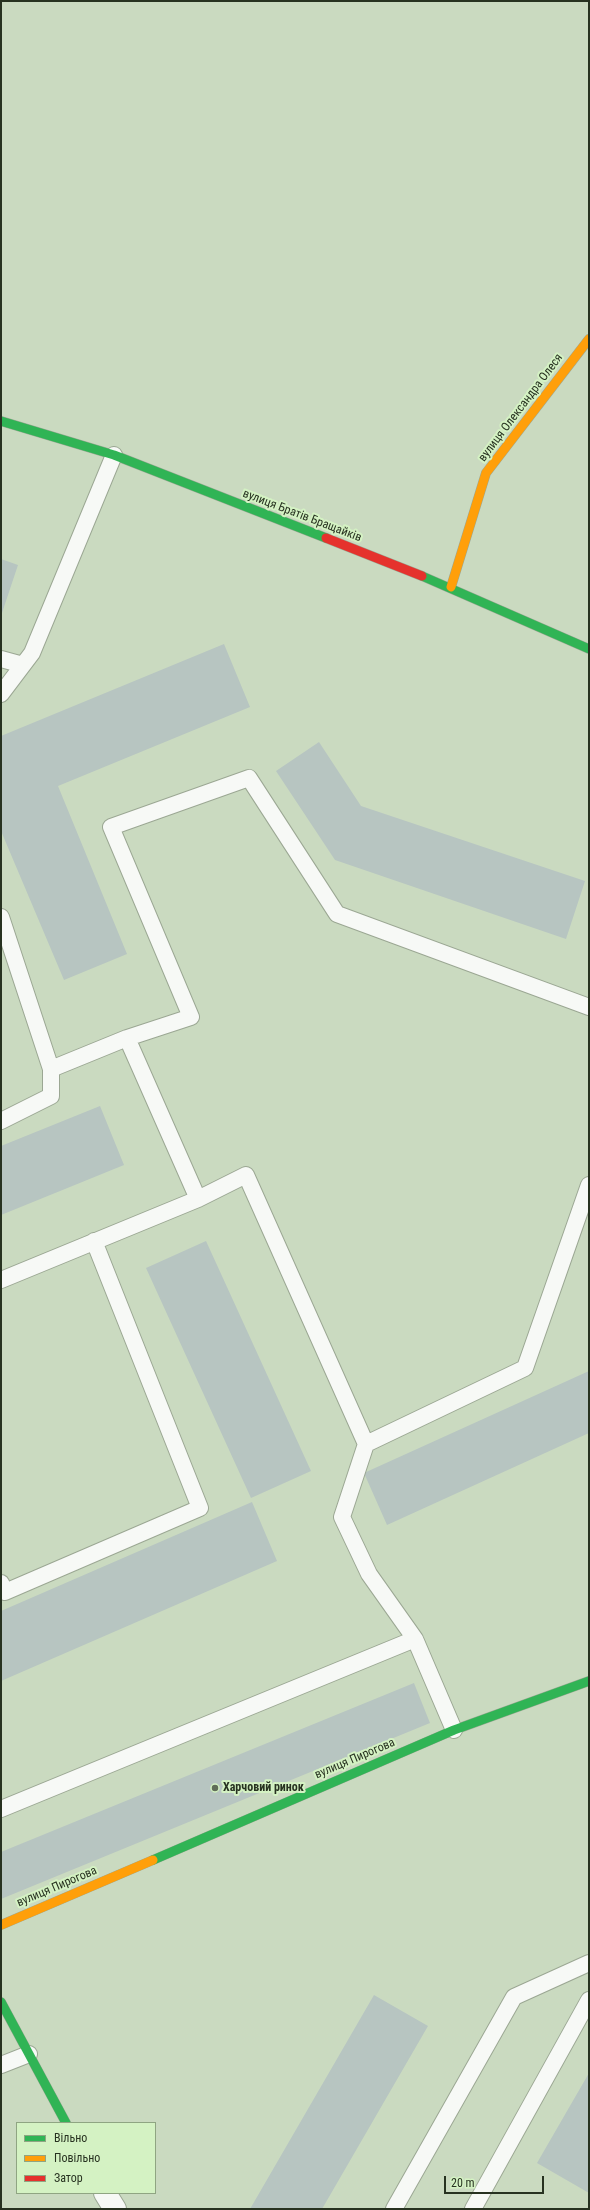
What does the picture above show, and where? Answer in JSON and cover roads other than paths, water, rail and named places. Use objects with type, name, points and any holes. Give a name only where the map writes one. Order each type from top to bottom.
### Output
[{"type":"street","name":"вулиця Олександра Олеся","points":[[451,587],[486,473],[589,339]]},
{"type":"street","name":"вулиця Братів Бращайків","points":[[1,421],[114,455],[451,587],[589,648]]},
{"type":"street","name":"вулиця Пирогова","points":[[1,1925],[454,1730],[589,1681]]},
{"type":"street","points":[[1,2002],[65,2122]]},
{"type":"street","points":[[106,2194],[115,2209]]},
{"type":"lane","points":[[1,694],[32,653],[114,455]]},
{"type":"lane","points":[[1,659],[23,665]]},
{"type":"lane","points":[[51,1069],[127,1038],[190,1017],[111,827],[249,778],[337,914],[589,1007]]},
{"type":"lane","points":[[1,917],[51,1069],[51,1096],[1,1121]]},
{"type":"lane","points":[[127,1038],[198,1199]]},
{"type":"lane","points":[[1,1280],[198,1199],[246,1175],[366,1444],[342,1517],[369,1574],[415,1640],[454,1730]]},
{"type":"lane","points":[[366,1444],[525,1368],[589,1185]]},
{"type":"lane","points":[[1,1583],[5,1592],[200,1508],[94,1241]]},
{"type":"lane","points":[[1,1809],[415,1640]]},
{"type":"lane","points":[[394,2209],[514,1997],[589,1963]]},
{"type":"lane","points":[[473,2209],[589,2000]]},
{"type":"lane","points":[[1,2065],[29,2054]]},
{"type":"place","name":"Харчовий ринок","points":[[215,1788]]}]
